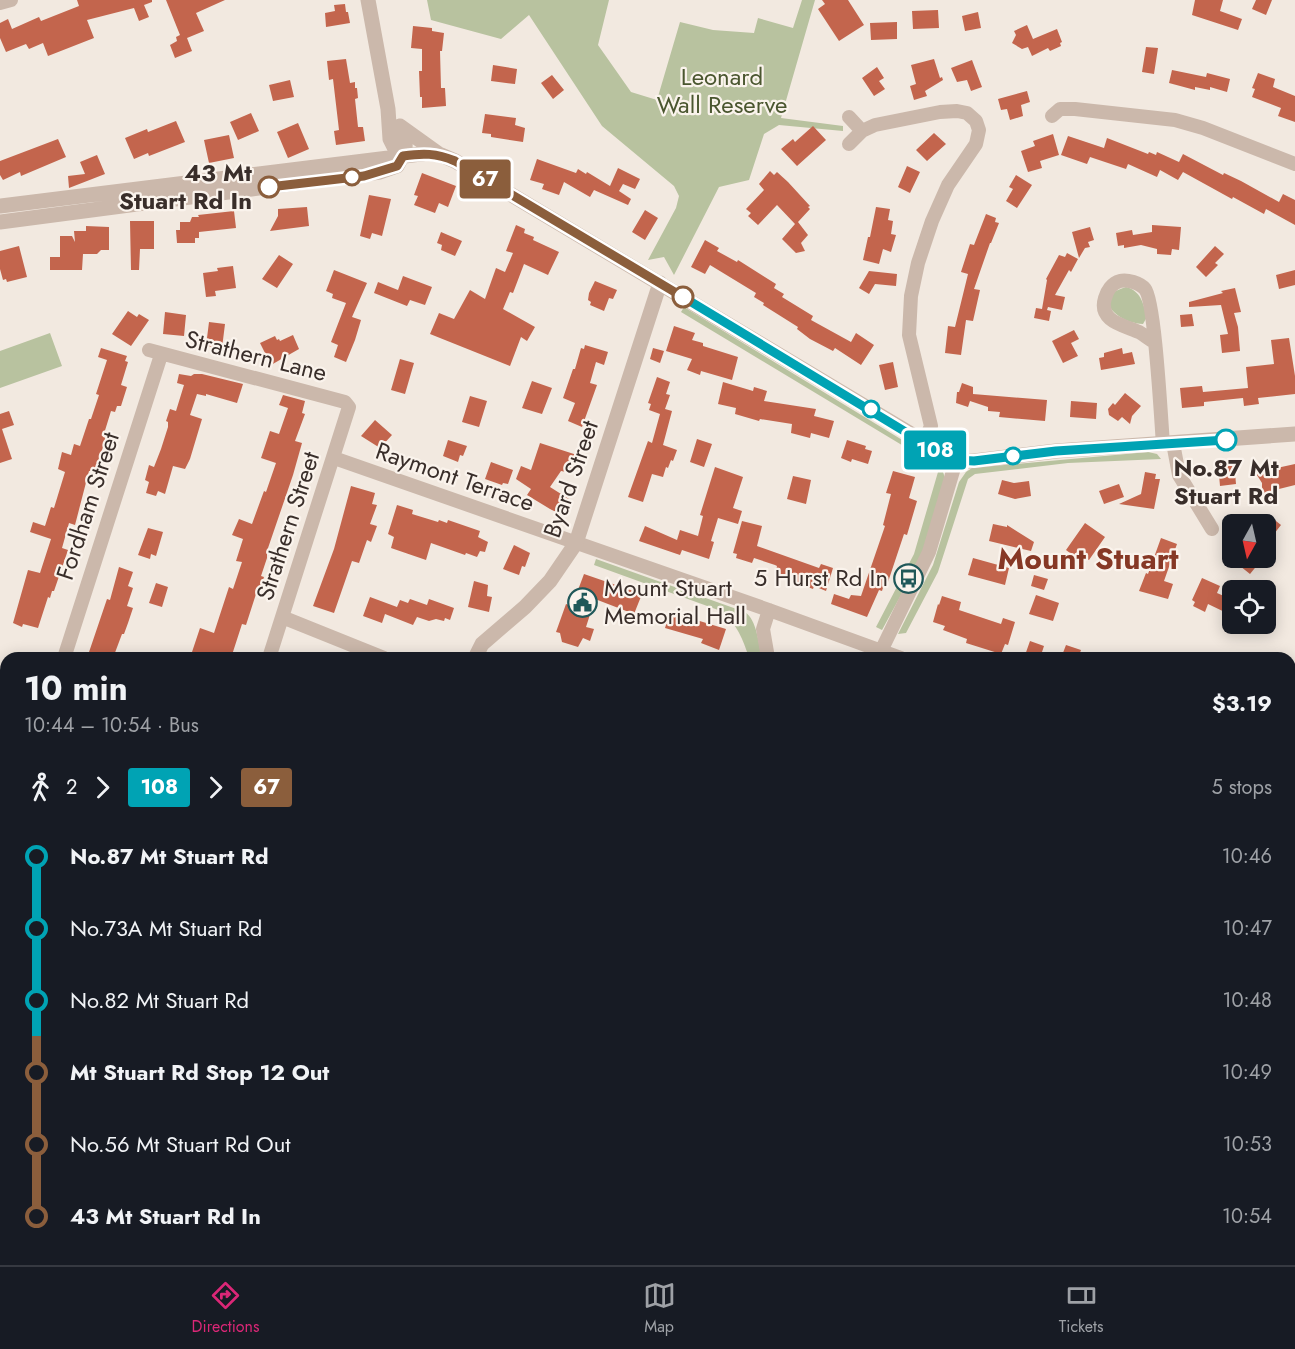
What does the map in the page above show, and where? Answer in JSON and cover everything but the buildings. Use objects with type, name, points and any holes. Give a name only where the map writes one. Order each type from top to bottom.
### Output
[{"type":"street","points":[[0,3],[11,0]]},
{"type":"street","points":[[368,0],[388,109],[390,139],[394,149],[403,156]]},
{"type":"street","points":[[0,222],[364,176],[397,166],[403,156],[406,147],[405,139],[401,128],[388,109]]},
{"type":"street","points":[[1052,116],[1060,109],[1076,109],[1175,120],[1203,128],[1295,164]]},
{"type":"street","points":[[849,144],[862,131],[875,124],[940,112],[967,113],[976,121],[979,130],[976,144],[948,185],[936,213],[918,263],[911,296],[909,335],[931,426],[924,443]]},
{"type":"street","points":[[849,117],[862,131]]},
{"type":"street","points":[[401,128],[441,155],[455,161],[924,443],[956,460],[974,461],[1056,451],[1295,434]]},
{"type":"street","points":[[0,206],[367,162],[421,153],[441,155]]},
{"type":"street","points":[[1154,342],[1140,332],[1110,319],[1105,311],[1104,301],[1112,286],[1120,281],[1130,281],[1144,287],[1150,298],[1168,444],[1179,475],[1212,528]]},
{"type":"street","name":"Byard Street","points":[[478,652],[483,644],[525,607],[550,581],[576,543],[660,284]]},
{"type":"street","name":"Strathern Lane","points":[[155,358],[345,402],[349,407]]},
{"type":"street","name":"Fordham Street","points":[[65,652],[155,358]]},
{"type":"street","name":"Strathern Street","points":[[271,652],[349,407]]},
{"type":"street","name":"Raymont Terrace","points":[[334,458],[884,652]]},
{"type":"street","points":[[881,651],[928,552],[956,460]]},
{"type":"street","points":[[767,652],[763,629],[769,610]]},
{"type":"street","points":[[282,617],[369,652]]},
{"type":"green space","name":"Leonard Wall Reserve","points":[[427,0],[609,0],[598,45],[631,92],[657,100],[680,22],[713,30],[754,33],[758,18],[793,28],[802,0],[815,0],[781,118],[843,126],[843,131],[779,125],[764,134],[749,180],[719,187],[674,275],[664,257],[648,260],[676,208],[679,196],[674,186],[602,126],[529,15],[501,39],[431,20]]},
{"type":"green space","points":[[1126,287],[1135,291],[1143,302],[1147,317],[1143,324],[1124,319],[1111,309],[1110,297],[1115,291]]},
{"type":"green space","points":[[684,307],[940,463],[944,483],[924,548],[882,630],[876,627],[914,554],[938,472],[930,462],[681,312]]},
{"type":"green space","points":[[50,333],[62,366],[0,388],[0,351]]},
{"type":"green space","points":[[1148,452],[1157,454],[1161,459],[1068,463],[975,474],[968,479],[938,572],[906,633],[898,634],[933,565],[959,482],[966,472],[972,468]]},
{"type":"green space","points":[[596,559],[745,612],[755,627],[761,652],[747,652],[739,632],[721,611],[594,565]]},
{"type":"bus line","name":"67","points":[[269,187],[364,176],[397,166],[403,156],[421,153],[441,155],[455,161],[683,297]]},
{"type":"bus line","name":"108","points":[[683,297],[942,454],[956,460],[974,461],[1056,451],[1226,440]]},
{"type":"place","name":"43 Mt Stuart Rd In","points":[[269,187]]},
{"type":"place","name":"No.87 Mt Stuart Rd","points":[[1226,440]]},
{"type":"place","name":"5 Hurst Rd In","points":[[909,578]]},
{"type":"place","name":"Mount Stuart Memorial Hall","points":[[583,602]]},
{"type":"district","name":"Mount Stuart","points":[[1088,559]]}]
